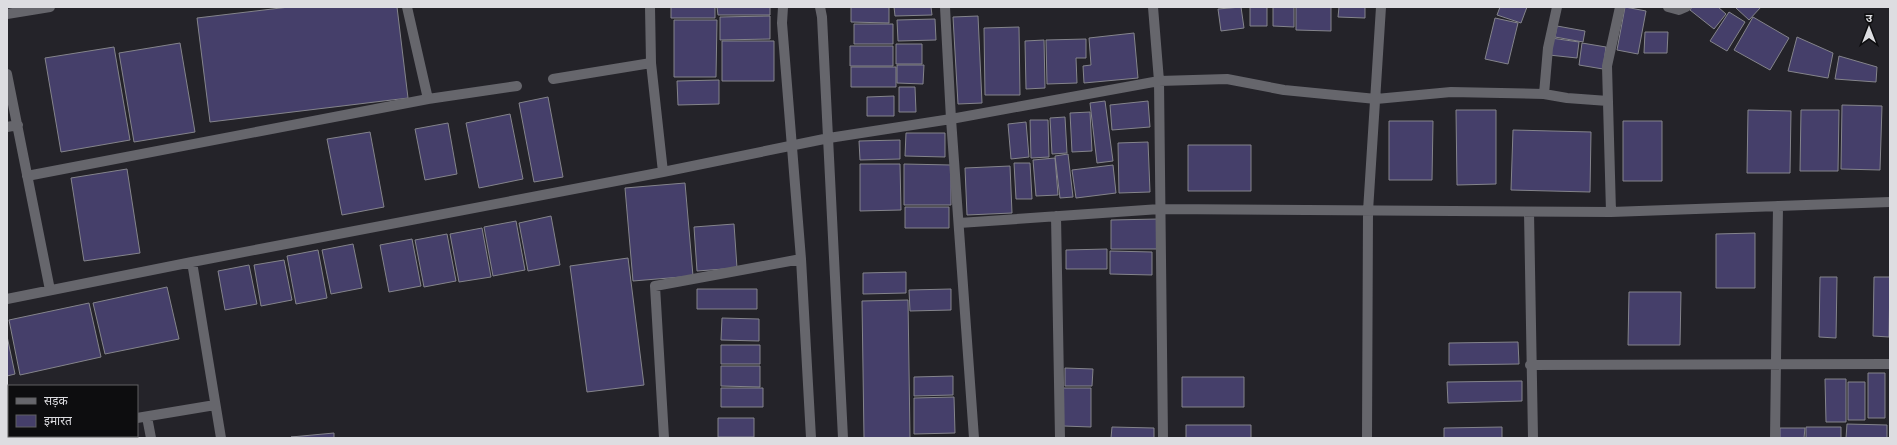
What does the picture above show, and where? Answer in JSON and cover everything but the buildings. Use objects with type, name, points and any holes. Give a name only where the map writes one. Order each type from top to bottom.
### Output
[{"type":"street","points":[[7,14],[50,7]]},
{"type":"street","points":[[407,7],[428,99]]},
{"type":"street","points":[[650,7],[652,63],[663,172]]},
{"type":"street","points":[[782,7],[782,23],[801,259],[811,438]]},
{"type":"street","points":[[820,7],[822,17],[829,138],[843,438]]},
{"type":"street","points":[[822,17],[825,7]]},
{"type":"street","points":[[945,7],[951,119],[974,438]]},
{"type":"street","points":[[1153,7],[1159,81],[1163,438]]},
{"type":"street","points":[[1367,438],[1368,211],[1376,99],[1380,7]]},
{"type":"street","points":[[1544,94],[1548,48],[1557,7]]},
{"type":"street","points":[[1611,212],[1607,66],[1620,7]]},
{"type":"street","points":[[1668,7],[1679,10],[1686,7]]},
{"type":"street","points":[[553,79],[652,63]]},
{"type":"street","points":[[7,74],[50,290]]},
{"type":"street","points":[[7,299],[663,172],[829,138],[951,119],[1159,81],[1227,79],[1284,90],[1376,99],[1451,92],[1544,94],[1568,98],[1608,101]]},
{"type":"street","points":[[27,176],[428,99],[516,86]]},
{"type":"street","points":[[7,127],[18,125]]},
{"type":"street","points":[[959,223],[1160,209],[1611,212],[1890,202]]},
{"type":"street","points":[[1775,438],[1778,206]]},
{"type":"street","points":[[1529,212],[1530,365],[1533,438]]},
{"type":"street","points":[[1056,216],[1060,438]]},
{"type":"street","points":[[664,438],[655,286],[801,259]]},
{"type":"street","points":[[192,262],[220,438]]},
{"type":"street","points":[[1530,365],[1776,363],[1890,364]]},
{"type":"street","points":[[151,438],[142,417],[215,405]]}]
